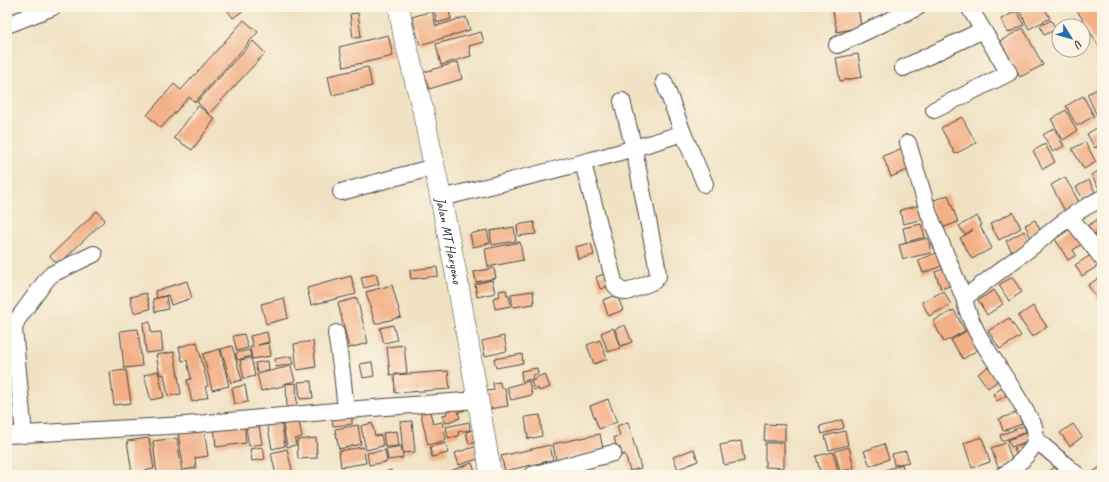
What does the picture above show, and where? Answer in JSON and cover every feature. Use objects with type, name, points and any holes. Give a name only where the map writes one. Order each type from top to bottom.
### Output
[{"type":"main road","name":"Jalan MT Haryono","points":[[399,7],[404,36],[423,111],[464,314],[491,475]]},
{"type":"street","points":[[7,25],[53,7]]},
{"type":"street","points":[[837,45],[918,7]]},
{"type":"street","points":[[934,110],[1009,73],[969,7]]},
{"type":"street","points":[[903,68],[983,30]]},
{"type":"street","points":[[664,82],[683,133],[705,184]]},
{"type":"street","points":[[583,163],[615,285],[620,290],[627,292],[654,281],[658,272],[634,149],[622,101]]},
{"type":"street","points":[[441,198],[583,163],[634,149],[683,133]]},
{"type":"street","points":[[908,143],[929,214],[964,298],[966,311],[976,331],[1005,376],[1035,430],[1035,440],[1028,454],[1003,475]]},
{"type":"street","points":[[341,192],[434,167]]},
{"type":"street","points":[[964,298],[1070,217],[1102,198]]},
{"type":"street","points":[[1070,217],[1102,258]]},
{"type":"street","points":[[24,435],[14,329],[15,324],[52,274],[94,254]]},
{"type":"street","points":[[336,333],[346,410]]},
{"type":"street","points":[[7,435],[185,425],[346,410],[478,400]]},
{"type":"street","points":[[1035,440],[1077,475]]},
{"type":"street","points":[[532,475],[612,453]]},
{"type":"building","points":[[225,7],[248,7],[233,18]]},
{"type":"building","points":[[448,7],[451,19],[437,23],[434,9]]},
{"type":"building","points":[[858,7],[861,27],[837,32],[833,11]]},
{"type":"building","points":[[1024,7],[1044,7],[1050,18],[1029,29],[1019,10]]},
{"type":"building","points":[[1075,7],[1102,7],[1102,46],[1100,48],[1091,33],[1091,18],[1082,18]]},
{"type":"building","points":[[432,11],[436,26],[466,17],[470,30],[420,45],[412,17]]},
{"type":"building","points":[[1017,11],[1024,25],[1008,33],[1001,19]]},
{"type":"building","points":[[358,13],[361,37],[353,38],[350,14]]},
{"type":"building","points":[[244,20],[258,32],[195,102],[189,97],[161,128],[147,115],[174,84],[181,90]]},
{"type":"building","points":[[1051,20],[1051,32],[1044,35],[1040,26]]},
{"type":"building","points":[[1023,28],[1043,65],[1020,77],[1000,41]]},
{"type":"building","points":[[481,32],[484,42],[469,46],[471,56],[441,65],[436,44]]},
{"type":"building","points":[[388,35],[393,56],[344,67],[339,47]]},
{"type":"building","points":[[253,41],[265,53],[209,114],[197,102]]},
{"type":"building","points":[[858,54],[862,77],[840,81],[836,58]]},
{"type":"building","points":[[458,62],[462,79],[429,89],[424,72]]},
{"type":"building","points":[[368,67],[372,86],[332,95],[328,76]]},
{"type":"building","points":[[1102,87],[1102,114],[1097,116],[1087,94]]},
{"type":"building","points":[[1083,96],[1094,116],[1077,126],[1066,106]]},
{"type":"building","points":[[198,106],[215,119],[192,150],[174,138]]},
{"type":"building","points":[[1066,110],[1077,131],[1063,140],[1051,119]]},
{"type":"building","points":[[962,117],[976,143],[955,154],[941,128]]},
{"type":"building","points":[[1098,127],[1102,135],[1102,144],[1095,148],[1087,134]]},
{"type":"building","points":[[1054,128],[1064,146],[1053,152],[1043,135]]},
{"type":"building","points":[[1085,142],[1096,162],[1084,169],[1072,149]]},
{"type":"building","points":[[1045,144],[1055,162],[1043,169],[1033,151]]},
{"type":"building","points":[[905,147],[914,167],[891,177],[883,156]]},
{"type":"building","points":[[1101,170],[1102,191],[1101,192],[1091,175]]},
{"type":"building","points":[[1065,177],[1079,202],[1065,211],[1051,185]]},
{"type":"building","points":[[1089,180],[1095,192],[1083,199],[1076,187]]},
{"type":"building","points":[[948,195],[958,222],[939,229],[929,202]]},
{"type":"building","points":[[920,205],[924,219],[903,224],[900,210]]},
{"type":"building","points":[[97,211],[105,220],[58,265],[50,256]]},
{"type":"building","points":[[1013,212],[1021,228],[999,240],[990,224]]},
{"type":"building","points":[[977,216],[982,225],[980,226],[992,248],[972,259],[960,238],[965,235],[959,226]]},
{"type":"building","points":[[1098,219],[1102,224],[1102,228],[1092,235],[1086,227]]},
{"type":"building","points":[[1035,220],[1043,235],[1032,240],[1025,225]]},
{"type":"building","points":[[534,222],[536,234],[518,236],[517,225]]},
{"type":"building","points":[[921,224],[925,237],[906,242],[903,228]]},
{"type":"building","points":[[514,227],[516,241],[492,245],[490,231]]},
{"type":"building","points":[[1073,227],[1083,243],[1073,250],[1076,255],[1068,260],[1055,239]]},
{"type":"building","points":[[487,230],[490,243],[473,247],[470,234]]},
{"type":"building","points":[[1024,231],[1030,242],[1012,252],[1006,241]]},
{"type":"building","points":[[1102,231],[1102,245],[1092,237]]},
{"type":"building","points":[[928,238],[931,253],[903,259],[899,245]]},
{"type":"building","points":[[520,242],[523,260],[488,267],[485,249]]},
{"type":"building","points":[[591,243],[594,255],[578,259],[575,247]]},
{"type":"building","points":[[937,253],[942,266],[923,273],[918,260]]},
{"type":"building","points":[[1094,253],[1101,264],[1082,276],[1075,265]]},
{"type":"building","points":[[437,267],[438,276],[411,279],[410,270]]},
{"type":"building","points":[[949,267],[955,284],[941,289],[935,272]]},
{"type":"building","points":[[494,268],[496,278],[476,282],[474,272]]},
{"type":"building","points":[[610,272],[614,284],[600,289],[596,277]]},
{"type":"building","points":[[376,274],[379,284],[364,288],[361,277]]},
{"type":"building","points":[[351,276],[356,294],[311,305],[307,288]]},
{"type":"building","points":[[1102,276],[1102,298],[1098,300],[1088,285]]},
{"type":"building","points":[[1012,277],[1022,292],[1009,301],[999,285]]},
{"type":"building","points":[[492,280],[495,293],[477,297],[475,284]]},
{"type":"building","points":[[187,281],[192,298],[171,305],[168,295],[157,298],[155,291]]},
{"type":"building","points":[[392,285],[401,317],[375,324],[366,292]]},
{"type":"building","points":[[506,290],[507,295],[509,295],[511,306],[495,309],[493,298],[500,296],[499,291]]},
{"type":"building","points":[[994,290],[1003,304],[987,315],[978,300]]},
{"type":"building","points":[[533,291],[534,304],[513,307],[511,294]]},
{"type":"building","points":[[944,291],[951,305],[929,316],[922,302]]},
{"type":"building","points":[[146,293],[150,309],[134,313],[130,297]]},
{"type":"building","points":[[617,295],[623,310],[608,316],[603,300]]},
{"type":"building","points":[[166,296],[168,309],[155,312],[153,299]]},
{"type":"building","points":[[284,298],[288,318],[266,324],[261,304]]},
{"type":"building","points":[[357,298],[368,343],[349,348],[338,303]]},
{"type":"building","points":[[1033,306],[1047,327],[1032,337],[1018,316]]},
{"type":"building","points":[[954,310],[965,331],[944,342],[933,321]]},
{"type":"building","points":[[1009,318],[1021,336],[1000,349],[988,331]]},
{"type":"building","points":[[150,322],[151,333],[161,332],[163,351],[146,353],[143,323]]},
{"type":"building","points":[[393,325],[397,340],[384,343],[380,328]]},
{"type":"building","points":[[625,325],[632,342],[621,346],[615,329]]},
{"type":"building","points":[[613,328],[620,348],[608,352],[601,333]]},
{"type":"building","points":[[138,329],[142,366],[124,368],[120,331]]},
{"type":"building","points":[[968,330],[979,349],[963,359],[951,340]]},
{"type":"building","points":[[267,332],[269,342],[258,345],[269,343],[271,356],[252,359],[250,347],[253,347],[250,336]]},
{"type":"building","points":[[244,334],[248,348],[237,351],[233,336]]},
{"type":"building","points":[[504,336],[507,351],[485,356],[482,341]]},
{"type":"building","points":[[600,340],[607,359],[594,364],[587,345]]},
{"type":"building","points":[[313,341],[316,367],[297,370],[294,344]]},
{"type":"building","points":[[197,342],[208,386],[205,387],[208,397],[192,402],[187,380],[191,379],[187,360],[182,361],[179,347]]},
{"type":"building","points":[[404,345],[407,373],[390,375],[387,347]]},
{"type":"building","points":[[232,346],[242,380],[231,383],[221,349]]},
{"type":"building","points":[[220,349],[229,386],[212,390],[203,354]]},
{"type":"building","points":[[249,350],[251,356],[237,360],[236,353]]},
{"type":"building","points":[[174,352],[181,394],[168,396],[164,374],[160,375],[156,355]]},
{"type":"building","points":[[522,354],[523,363],[496,368],[494,359]]},
{"type":"building","points":[[291,356],[293,364],[276,367],[275,359]]},
{"type":"building","points":[[251,358],[255,376],[244,379],[240,360]]},
{"type":"building","points":[[268,361],[269,370],[257,372],[255,363]]},
{"type":"building","points":[[372,362],[374,376],[363,378],[360,364]]},
{"type":"building","points":[[992,364],[1002,378],[988,388],[978,374]]},
{"type":"building","points":[[291,366],[295,381],[283,384],[283,386],[261,391],[257,374]]},
{"type":"building","points":[[537,368],[538,374],[532,375],[533,379],[522,381],[521,371]]},
{"type":"building","points":[[126,370],[131,403],[114,405],[110,372]]},
{"type":"building","points":[[158,371],[164,397],[151,400],[144,375]]},
{"type":"building","points":[[448,371],[450,389],[395,393],[394,375]]},
{"type":"building","points":[[545,374],[550,387],[539,391],[538,388],[534,390],[531,381]]},
{"type":"building","points":[[311,381],[313,398],[300,399],[298,382]]},
{"type":"building","points":[[529,381],[532,395],[511,400],[507,387]]},
{"type":"building","points":[[500,382],[501,388],[505,388],[508,406],[488,409],[486,391],[494,390],[493,383]]},
{"type":"building","points":[[296,383],[297,408],[287,409],[286,384]]},
{"type":"building","points":[[245,385],[248,402],[235,404],[232,388]]},
{"type":"building","points":[[1005,386],[1010,393],[997,401],[993,394]]},
{"type":"building","points":[[608,399],[617,422],[599,429],[590,406]]},
{"type":"building","points":[[463,403],[465,410],[458,412],[460,418],[445,423],[443,415],[447,414],[445,408]]},
{"type":"building","points":[[429,408],[433,424],[442,422],[446,440],[428,445],[420,410]]},
{"type":"building","points":[[1018,412],[1022,424],[1003,431],[999,419]]},
{"type":"building","points":[[352,414],[352,424],[333,426],[332,416]]},
{"type":"building","points":[[540,415],[542,436],[528,439],[525,417]]},
{"type":"building","points":[[298,416],[302,437],[295,439],[296,445],[287,447],[282,419]]},
{"type":"building","points":[[842,420],[844,428],[822,434],[820,426]]},
{"type":"building","points":[[281,421],[285,446],[272,449],[267,423]]},
{"type":"building","points":[[412,421],[415,452],[403,453],[400,422]]},
{"type":"building","points":[[244,422],[246,443],[216,447],[214,426]]},
{"type":"building","points":[[469,422],[470,430],[458,432],[459,436],[448,438],[446,427]]},
{"type":"building","points":[[628,422],[641,468],[630,471],[625,454],[619,456],[614,437],[620,436],[617,426]]},
{"type":"building","points":[[372,423],[375,436],[381,435],[383,446],[366,450],[361,426]]},
{"type":"building","points":[[765,424],[785,425],[785,441],[764,441]]},
{"type":"building","points":[[1073,424],[1082,437],[1070,446],[1060,433]]},
{"type":"building","points":[[358,425],[361,444],[339,449],[335,429]]},
{"type":"building","points":[[259,426],[262,444],[249,446],[246,428]]},
{"type":"building","points":[[1024,426],[1026,432],[1002,441],[1000,435]]},
{"type":"building","points":[[480,428],[484,440],[469,444],[466,432]]},
{"type":"building","points":[[204,429],[208,456],[195,458],[196,468],[184,470],[178,433]]},
{"type":"building","points":[[397,431],[399,446],[385,447],[383,433]]},
{"type":"building","points":[[845,431],[848,445],[829,450],[825,436]]},
{"type":"building","points":[[1028,432],[1030,440],[1011,447],[1008,440]]},
{"type":"building","points":[[600,434],[603,449],[556,460],[553,444]]},
{"type":"building","points":[[982,437],[990,462],[972,468],[964,443]]},
{"type":"building","points":[[149,438],[154,469],[132,473],[127,441]]},
{"type":"building","points":[[177,438],[182,472],[157,475],[153,441]]},
{"type":"building","points":[[316,438],[317,458],[298,459],[297,440]]},
{"type":"building","points":[[741,441],[744,461],[724,465],[720,445]]},
{"type":"building","points":[[446,443],[448,453],[432,457],[430,447]]},
{"type":"building","points":[[765,443],[784,443],[784,468],[765,467]]},
{"type":"building","points":[[1006,443],[1013,462],[998,467],[991,448]]},
{"type":"building","points":[[1027,443],[1029,449],[1016,454],[1014,448]]},
{"type":"building","points":[[884,444],[889,459],[870,466],[864,451]]},
{"type":"building","points":[[481,445],[484,457],[459,465],[455,453]]},
{"type":"building","points":[[550,445],[553,460],[505,471],[501,456]]},
{"type":"building","points":[[401,446],[403,458],[388,460],[386,449]]},
{"type":"building","points":[[263,447],[265,459],[252,461],[250,449]]},
{"type":"building","points":[[363,447],[366,463],[341,467],[339,451]]},
{"type":"building","points":[[849,447],[854,468],[840,472],[835,451]]},
{"type":"building","points":[[287,449],[293,474],[276,475],[271,453]]},
{"type":"building","points":[[694,449],[698,461],[678,469],[673,457]]},
{"type":"building","points":[[385,450],[387,462],[369,465],[367,453]]},
{"type":"building","points":[[906,451],[909,462],[894,465],[892,454]]},
{"type":"building","points":[[833,452],[839,475],[821,475],[816,456]]},
{"type":"building","points":[[472,463],[476,475],[439,475]]},
{"type":"building","points":[[902,464],[905,475],[884,475],[883,471]]},
{"type":"building","points":[[1102,466],[1102,475],[1089,475]]},
{"type":"building","points":[[1055,467],[1061,475],[1043,475]]},
{"type":"building","points":[[391,470],[393,475],[377,475]]}]
